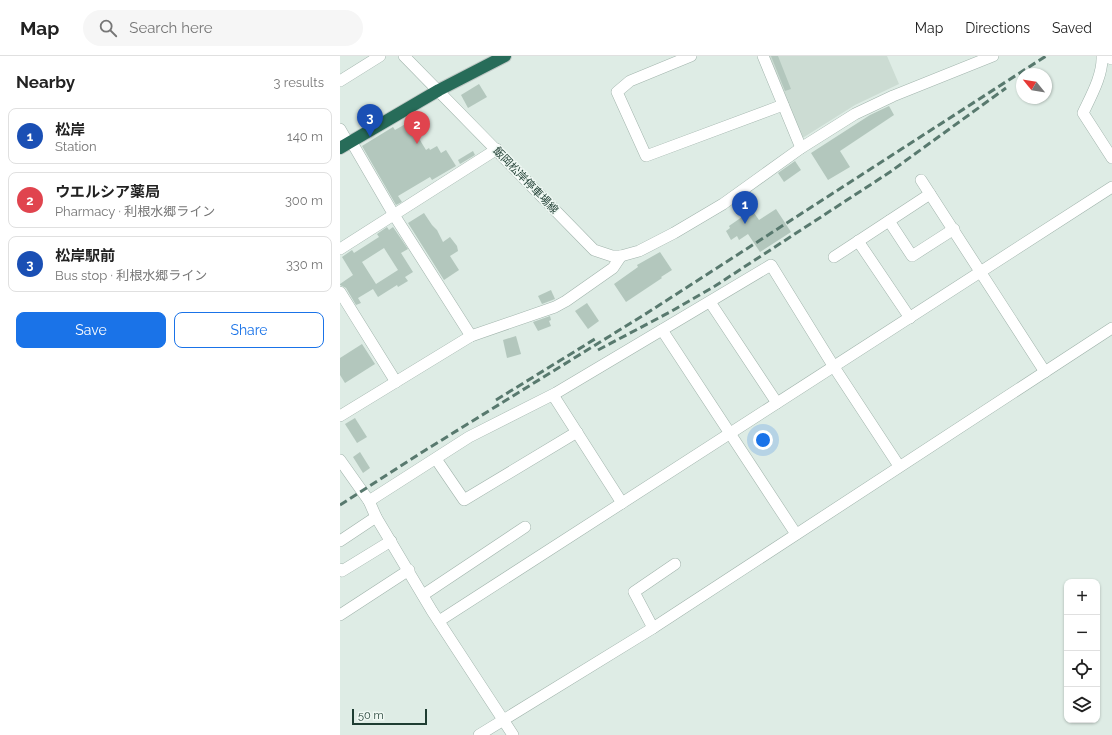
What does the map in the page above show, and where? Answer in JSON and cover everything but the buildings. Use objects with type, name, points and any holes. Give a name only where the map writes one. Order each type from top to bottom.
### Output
[{"type":"highway","points":[[346,144],[439,90],[505,56]]},
{"type":"street","points":[[340,81],[380,56]]},
{"type":"street","name":"飯岡松岸停車場線","points":[[404,56],[497,149],[594,250],[612,256],[621,256]]},
{"type":"street","points":[[691,56],[630,82],[617,92],[646,156],[783,105]]},
{"type":"street","points":[[762,56],[801,148]]},
{"type":"street","points":[[340,416],[471,336],[555,307],[566,301],[613,268],[621,256],[639,251],[674,233],[723,204],[801,148],[855,114],[978,59],[993,56]]},
{"type":"street","points":[[1112,59],[1103,56],[1097,83],[1083,113],[1112,158]]},
{"type":"street","points":[[340,129],[346,144],[394,215],[471,336]]},
{"type":"street","points":[[340,249],[497,149]]},
{"type":"street","points":[[921,180],[1045,372]]},
{"type":"street","points":[[439,621],[910,318],[1112,186]]},
{"type":"street","points":[[834,257],[930,194]]},
{"type":"street","points":[[889,221],[912,256],[954,230]]},
{"type":"street","points":[[858,241],[910,318]]},
{"type":"street","points":[[369,501],[469,437],[553,395],[771,265],[834,367],[899,466]]},
{"type":"street","points":[[340,292],[396,382]]},
{"type":"street","points":[[710,302],[777,403]]},
{"type":"street","points":[[479,735],[502,719],[653,628],[1112,328]]},
{"type":"street","points":[[662,330],[796,534]]},
{"type":"street","points":[[553,395],[622,503]]},
{"type":"street","points":[[436,458],[464,500],[577,432]]},
{"type":"street","points":[[340,460],[369,501],[376,517],[423,595],[513,735]]},
{"type":"street","points":[[340,541],[376,517]]},
{"type":"street","points":[[423,595],[525,527]]},
{"type":"street","points":[[340,569],[342,571],[391,541]]},
{"type":"street","points":[[653,628],[634,592],[675,564]]},
{"type":"street","points":[[340,615],[409,570]]},
{"type":"shaded area","points":[[767,56],[887,56],[899,84],[855,105],[801,139]]},
{"type":"railway","points":[[340,505],[424,451],[647,313],[1046,56]]},
{"type":"railway","points":[[598,350],[670,312],[715,286],[890,172],[1006,88]]},
{"type":"railway","points":[[496,400],[595,339]]},
{"type":"place","name":"松岸駅前","points":[[370,137]]},
{"type":"place","name":"ウエルシア薬局","points":[[417,144]]},
{"type":"place","name":"松岸","points":[[745,224]]}]
